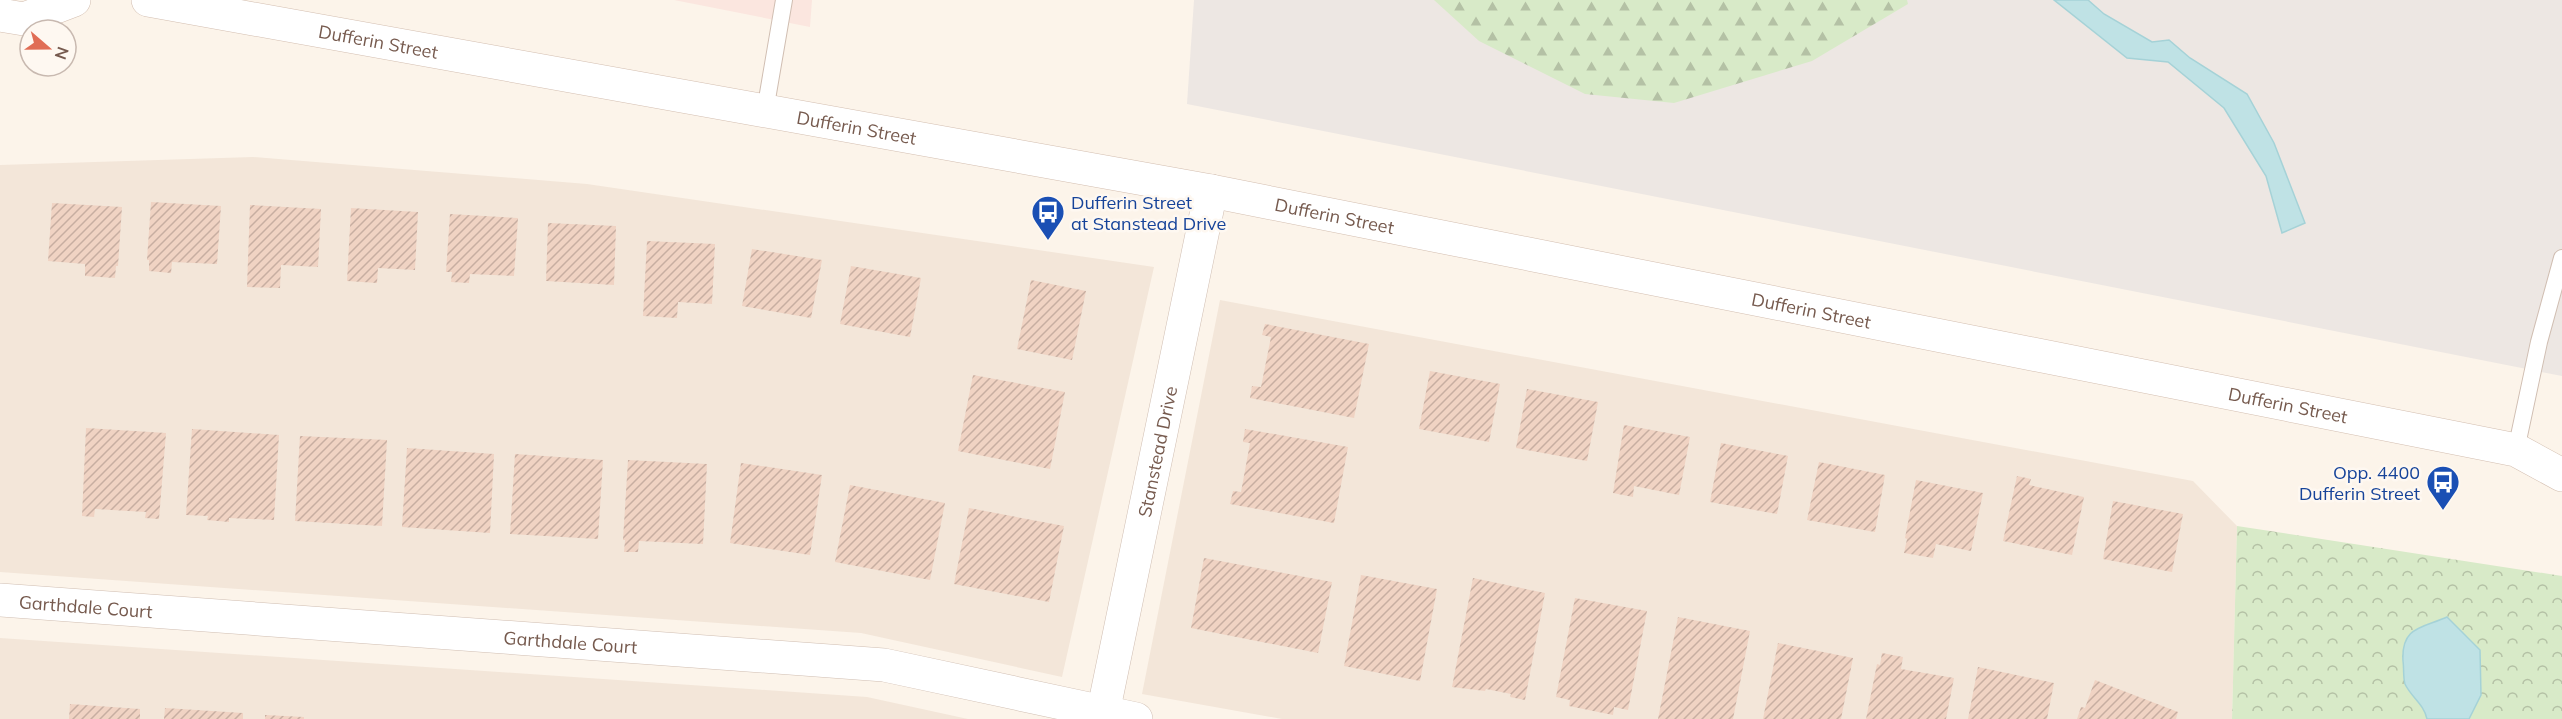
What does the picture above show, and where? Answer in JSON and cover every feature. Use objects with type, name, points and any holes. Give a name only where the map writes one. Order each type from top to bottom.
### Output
[{"type":"main road","points":[[0,15],[24,19],[74,0]]},
{"type":"main road","name":"Dufferin Street","points":[[148,0],[1211,191],[2516,450],[2562,475]]},
{"type":"main road","name":"Stanstead Drive","points":[[1103,713],[1211,191]]},
{"type":"main road","name":"Dufferin Street","points":[[2516,450],[2562,445]]},
{"type":"main road","name":"Garthdale Court","points":[[0,600],[884,665],[1136,719]]},
{"type":"lane","points":[[765,111],[784,0]]},
{"type":"lane","points":[[2516,450],[2539,342],[2562,258]]},
{"type":"shaded area","points":[[674,0],[812,0],[810,27]]},
{"type":"shaded area","points":[[1194,0],[2562,0],[2562,376],[1187,104]]},
{"type":"shaded area","points":[[253,157],[587,184],[1154,267],[1062,677],[861,633],[0,572],[0,165]]},
{"type":"shaded area","points":[[1220,300],[2193,481],[2237,526],[2232,719],[1282,719],[1142,694]]},
{"type":"shaded area","points":[[0,638],[867,697],[968,719],[0,719]]},
{"type":"green space","points":[[1434,0],[1907,0],[1908,4],[1812,61],[1674,103],[1585,94],[1479,41]]},
{"type":"green space","points":[[2237,526],[2562,576],[2562,719],[2232,719]]},
{"type":"water","points":[[2054,0],[2088,0],[2104,14],[2152,42],[2169,40],[2190,58],[2247,94],[2274,143],[2305,223],[2282,233],[2266,176],[2224,108],[2168,62],[2127,58]]},
{"type":"water","points":[[2447,617],[2480,650],[2481,695],[2469,719],[2427,719],[2423,709],[2404,682],[2403,650],[2406,641],[2415,630]]},
{"type":"building","points":[[151,202],[221,206],[217,264],[172,262],[171,273],[149,271],[149,260],[147,260]]},
{"type":"building","points":[[52,203],[122,207],[118,266],[116,266],[115,278],[85,276],[85,264],[48,261]]},
{"type":"building","points":[[250,205],[321,209],[318,267],[281,265],[280,288],[247,287]]},
{"type":"building","points":[[351,208],[418,212],[415,270],[378,268],[377,283],[347,281]]},
{"type":"building","points":[[450,214],[518,218],[514,276],[470,274],[469,283],[451,282],[452,272],[446,272]]},
{"type":"building","points":[[548,223],[616,226],[614,285],[546,281]]},
{"type":"building","points":[[647,241],[715,244],[712,304],[678,302],[677,318],[643,316]]},
{"type":"building","points":[[752,249],[822,260],[811,318],[742,306]]},
{"type":"building","points":[[851,266],[921,278],[910,337],[840,324]]},
{"type":"building","points":[[1031,280],[1086,291],[1072,360],[1017,349]]},
{"type":"building","points":[[1265,324],[1369,344],[1354,418],[1250,398],[1252,386],[1261,387],[1271,337],[1262,335]]},
{"type":"building","points":[[1430,371],[1500,384],[1489,442],[1419,429]]},
{"type":"building","points":[[973,375],[1065,392],[1050,469],[958,451]]},
{"type":"building","points":[[1527,389],[1598,402],[1587,461],[1516,448]]},
{"type":"building","points":[[1624,425],[1690,437],[1679,495],[1634,486],[1633,497],[1613,493]]},
{"type":"building","points":[[86,428],[166,433],[159,519],[145,518],[146,512],[95,509],[94,517],[82,516]]},
{"type":"building","points":[[192,429],[279,435],[274,520],[229,518],[229,522],[207,520],[208,516],[186,515]]},
{"type":"building","points":[[1245,429],[1348,447],[1334,523],[1230,504],[1233,491],[1241,492],[1250,443],[1243,442]]},
{"type":"building","points":[[300,436],[387,440],[382,526],[295,521]]},
{"type":"building","points":[[1721,443],[1788,456],[1777,514],[1710,502]]},
{"type":"building","points":[[407,448],[494,454],[490,533],[402,527]]},
{"type":"building","points":[[515,454],[603,460],[598,539],[510,534]]},
{"type":"building","points":[[628,460],[707,464],[703,544],[639,541],[638,552],[624,552]]},
{"type":"building","points":[[1819,462],[1885,475],[1875,532],[1807,520]]},
{"type":"building","points":[[741,463],[822,475],[810,555],[730,543]]},
{"type":"building","points":[[2017,476],[2031,479],[2029,485],[2084,497],[2072,555],[2003,541]]},
{"type":"building","points":[[1916,480],[1983,493],[1971,551],[1936,544],[1933,558],[1904,553]]},
{"type":"building","points":[[850,485],[945,503],[930,580],[835,562]]},
{"type":"building","points":[[2113,501],[2183,514],[2172,572],[2103,559]]},
{"type":"building","points":[[969,508],[1064,526],[1049,602],[954,584]]},
{"type":"building","points":[[1204,558],[1332,582],[1318,653],[1191,628]]},
{"type":"building","points":[[1361,575],[1437,589],[1420,681],[1344,666]]},
{"type":"building","points":[[1473,578],[1545,593],[1525,700],[1510,697],[1511,694],[1486,689],[1485,691],[1452,687]]},
{"type":"building","points":[[1575,598],[1647,611],[1628,710],[1614,707],[1613,715],[1569,706],[1570,700],[1556,697]]},
{"type":"building","points":[[1678,617],[1750,631],[1733,719],[1658,719]]},
{"type":"building","points":[[1778,643],[1853,658],[1841,719],[1763,719]]},
{"type":"building","points":[[1882,653],[1903,657],[1901,669],[1954,678],[1946,719],[1866,719],[1877,664],[1880,665]]},
{"type":"building","points":[[1978,667],[2054,683],[2047,719],[1968,719]]},
{"type":"building","points":[[2095,680],[2178,712],[2176,719],[2077,719],[2081,707],[2085,708]]},
{"type":"building","points":[[70,704],[140,709],[140,719],[69,719]]},
{"type":"building","points":[[165,708],[243,713],[243,719],[164,719]]},
{"type":"building","points":[[265,715],[304,717],[304,719],[265,719]]},
{"type":"place","name":"Dufferin Street at Stanstead Drive","points":[[1048,241]]},
{"type":"place","name":"Opp. 4400 Dufferin Street","points":[[2443,511]]}]
